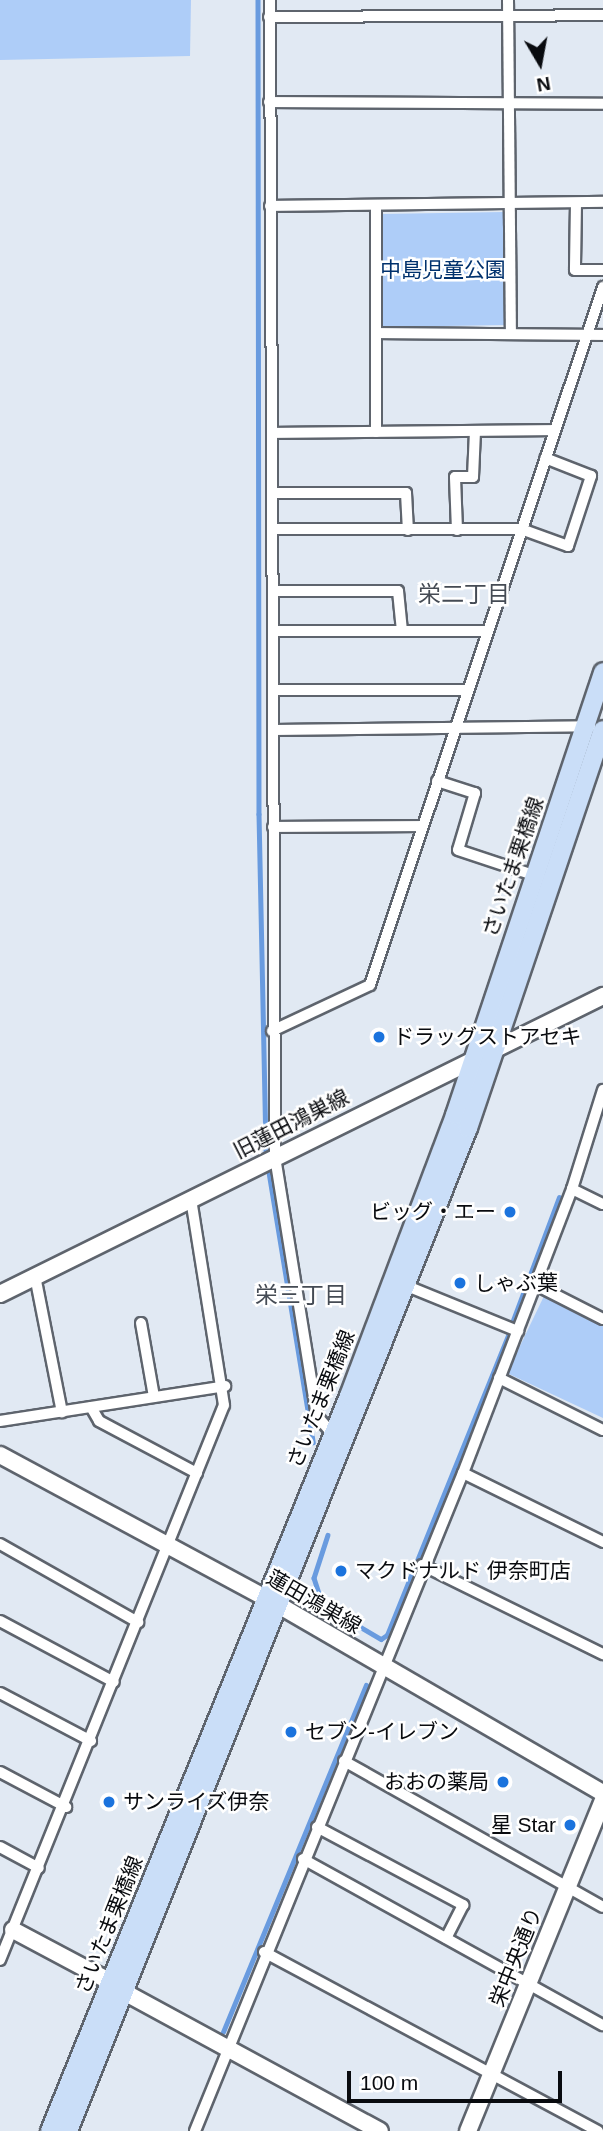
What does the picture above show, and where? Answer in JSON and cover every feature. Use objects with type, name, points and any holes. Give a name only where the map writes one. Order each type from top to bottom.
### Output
[{"type":"main road","name":"さいたま栗橋線","points":[[68,2131],[118,1987],[264,1597],[331,1432],[542,878],[597,728],[603,672]]},
{"type":"main road","name":"さいたま栗橋線","points":[[50,2131],[118,1987],[282,1607],[495,1050],[542,878]]},
{"type":"street","points":[[270,0],[274,730],[272,1031],[268,1160],[317,1416],[331,1432]]},
{"type":"street","points":[[508,0],[511,333]]},
{"type":"street","points":[[270,17],[603,15]]},
{"type":"street","points":[[269,102],[603,104]]},
{"type":"street","points":[[270,206],[603,202]]},
{"type":"street","points":[[576,203],[575,270],[603,270]]},
{"type":"street","points":[[376,205],[376,432]]},
{"type":"street","points":[[272,1031],[370,985],[603,288]]},
{"type":"street","points":[[376,333],[588,332],[603,335]]},
{"type":"street","points":[[272,433],[555,430]]},
{"type":"street","points":[[457,530],[455,477],[473,477],[475,431]]},
{"type":"street","points":[[545,458],[603,479]]},
{"type":"street","points":[[272,529],[521,529],[568,546],[591,476]]},
{"type":"street","points":[[272,493],[406,493],[408,530]]},
{"type":"street","points":[[273,591],[398,591],[402,631]]},
{"type":"street","points":[[273,631],[487,631]]},
{"type":"street","points":[[273,690],[467,690]]},
{"type":"street","points":[[274,730],[597,728]]},
{"type":"street","points":[[437,781],[475,793],[458,850],[542,878]]},
{"type":"street","points":[[273,827],[422,826]]},
{"type":"street","name":"旧蓮田鴻巣線","points":[[0,1294],[603,996]]},
{"type":"street","points":[[194,2131],[422,1565],[463,1473],[572,1189],[603,1090]]},
{"type":"street","points":[[572,1189],[603,1203]]},
{"type":"street","points":[[0,1960],[7,1926],[39,1868],[66,1807],[224,1405],[225,1386],[191,1198]]},
{"type":"street","points":[[35,1276],[62,1412]]},
{"type":"street","points":[[536,1285],[603,1319]]},
{"type":"street","points":[[407,1286],[518,1331]]},
{"type":"street","points":[[141,1323],[154,1397]]},
{"type":"street","points":[[499,1378],[603,1429]]},
{"type":"street","points":[[0,1421],[225,1386]]},
{"type":"street","points":[[91,1407],[99,1421],[197,1473]]},
{"type":"street","name":"蓮田鴻巣線","points":[[0,1455],[282,1607],[603,1793]]},
{"type":"street","points":[[463,1473],[603,1542]]},
{"type":"street","points":[[0,1544],[138,1622]]},
{"type":"street","points":[[422,1565],[603,1654]]},
{"type":"street","points":[[0,1621],[114,1682]]},
{"type":"street","points":[[0,1693],[91,1741]]},
{"type":"street","points":[[344,1761],[603,1907]]},
{"type":"street","points":[[0,1772],[66,1807]]},
{"type":"street","name":"栄中央通り","points":[[468,2131],[603,1800]]},
{"type":"street","points":[[317,1827],[463,1905],[446,1938]]},
{"type":"street","points":[[0,1847],[39,1868]]},
{"type":"street","points":[[303,1859],[603,2025]]},
{"type":"street","points":[[7,1926],[380,2131]]},
{"type":"street","points":[[264,1952],[598,2131]]},
{"type":"green space","points":[[0,0],[191,0],[190,56],[0,60]]},
{"type":"green space","name":"中島児童公園","points":[[504,212],[506,325],[382,327],[381,214]]},
{"type":"green space","points":[[544,1296],[603,1325],[603,1418],[507,1373]]},
{"type":"waterway","points":[[258,0],[259,814],[266,1157]]},
{"type":"waterway","points":[[268,1166],[313,1442]]},
{"type":"waterway","points":[[512,1323],[559,1197]]},
{"type":"waterway","points":[[328,1535],[314,1578],[323,1605],[381,1639],[387,1635],[509,1333]]},
{"type":"waterway","points":[[223,2032],[366,1685]]},
{"type":"place","name":"ドラッグストアセキ","points":[[379,1037]]},
{"type":"place","name":"ビッグ・エー","points":[[510,1212]]},
{"type":"place","name":"しゃぶ葉","points":[[460,1283]]},
{"type":"place","name":"マクドナルド 伊奈町店","points":[[341,1571]]},
{"type":"place","name":"セブン-イレブン","points":[[291,1732]]},
{"type":"place","name":"おおの薬局","points":[[503,1782]]},
{"type":"place","name":"サンライズ伊奈","points":[[109,1802]]},
{"type":"place","name":"星 Star","points":[[570,1825]]},
{"type":"district","name":"栄二丁目","points":[[464,594]]},
{"type":"district","name":"栄三丁目","points":[[301,1295]]}]
